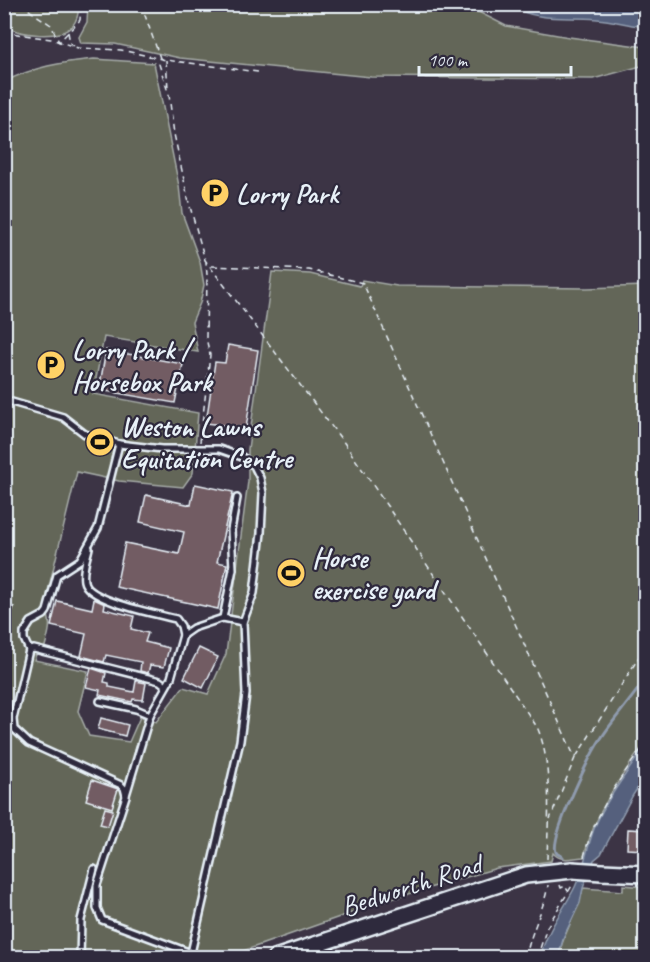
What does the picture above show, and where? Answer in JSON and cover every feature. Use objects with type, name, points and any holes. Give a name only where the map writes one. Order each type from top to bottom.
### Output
[{"type":"main road","name":"Bedworth Road","points":[[275,957],[526,875],[548,877],[574,871],[645,874]]},
{"type":"lane","points":[[5,400],[63,417],[85,434],[119,444],[162,449],[219,449],[242,457],[254,466],[260,478],[263,493],[261,532],[254,593],[243,622],[246,694],[240,741],[192,955],[102,920],[97,908],[97,885],[150,715],[166,686],[183,635],[176,619],[100,597],[88,589],[84,582],[89,547]]},
{"type":"lane","points":[[119,444],[98,528],[89,547],[80,560],[60,572],[47,611],[27,626],[24,639],[29,650],[13,719],[14,729],[28,743],[121,785],[126,796]]},
{"type":"lane","points":[[223,618],[233,569],[231,530],[237,498]]},
{"type":"lane","points":[[183,635],[193,628],[223,618],[243,622]]},
{"type":"lane","points":[[29,650],[160,681],[166,686]]},
{"type":"lane","points":[[100,700],[150,715]]},
{"type":"lane","points":[[80,957],[81,920],[94,869]]},
{"type":"path","points":[[20,4],[51,25],[59,42]]},
{"type":"path","points":[[59,42],[80,20],[81,4]]},
{"type":"path","points":[[141,4],[160,58],[159,64],[169,95]]},
{"type":"path","points":[[4,32],[51,39],[78,48],[122,50],[166,60],[258,72]]},
{"type":"path","points":[[68,32],[70,43],[78,48]]},
{"type":"path","points":[[166,60],[169,95],[186,194],[205,260],[207,275],[206,338],[210,355],[199,448]]},
{"type":"path","points":[[205,260],[345,444],[537,727],[546,752],[548,877],[546,896],[532,930],[526,957]]},
{"type":"path","points":[[211,266],[309,270],[363,283],[575,758]]},
{"type":"path","points":[[548,822],[575,758],[645,646]]},
{"type":"path","points":[[537,957],[547,927],[568,891],[574,871],[606,801],[645,743]]},
{"type":"path","points":[[556,885],[560,884],[561,888],[565,886],[568,891]]},
{"type":"green space","points":[[5,4],[79,5],[77,19],[72,26],[58,33],[39,35],[20,32],[5,26]]},
{"type":"green space","points":[[88,5],[465,5],[506,26],[645,47],[645,65],[593,79],[371,77],[180,58],[115,44],[81,43],[79,37],[87,22]]},
{"type":"green space","points":[[94,59],[154,63],[179,186],[182,213],[200,262],[204,285],[192,322],[198,352],[104,337],[93,394],[198,413],[193,473],[183,487],[119,481],[77,472],[45,603],[49,619],[48,634],[43,654],[37,652],[34,660],[88,671],[78,711],[89,736],[129,742],[140,717],[156,722],[183,687],[208,694],[226,654],[248,481],[248,449],[272,272],[310,274],[360,286],[362,280],[397,286],[587,288],[645,286],[645,743],[601,811],[584,857],[563,858],[553,853],[551,861],[497,868],[385,901],[226,957],[84,957],[81,949],[61,957],[5,957],[4,82],[26,72],[48,66]]},
{"type":"green space","points":[[623,885],[645,887],[645,957],[558,958],[583,888],[623,891]]},
{"type":"water","points":[[509,5],[645,5],[645,25],[597,19],[542,17],[520,11]]},
{"type":"water","points":[[645,746],[645,777],[601,854],[594,860],[580,903],[564,936],[558,957],[540,958],[551,930],[578,880],[604,807]]},
{"type":"building","points":[[228,345],[258,350],[246,428],[206,423],[215,362],[225,363]]},
{"type":"building","points":[[106,350],[183,364],[175,403],[99,390]]},
{"type":"building","points":[[195,484],[233,492],[217,562],[227,564],[218,609],[116,587],[125,543],[179,554],[184,532],[140,522],[146,495],[191,505]]},
{"type":"building","points":[[94,599],[105,604],[104,609],[134,616],[131,629],[148,633],[145,642],[169,648],[164,667],[150,665],[148,673],[140,671],[141,662],[106,655],[104,662],[81,656],[86,634],[51,626],[57,601],[92,609]]},
{"type":"building","points":[[4,604],[14,607],[5,629],[4,629]]},
{"type":"building","points":[[199,648],[218,657],[203,688],[184,678]]},
{"type":"building","points":[[91,668],[106,673],[104,682],[109,683],[109,687],[134,692],[136,681],[146,683],[143,700],[133,699],[132,702],[99,695],[100,690],[86,687]]},
{"type":"building","points":[[101,718],[128,725],[125,736],[98,729]]},
{"type":"building","points":[[92,780],[118,789],[112,808],[86,800]]},
{"type":"building","points":[[105,808],[113,810],[108,826],[100,824]]},
{"type":"building","points":[[628,829],[645,830],[645,850],[627,849]]},
{"type":"waterway","points":[[563,857],[557,853],[556,843],[565,813],[581,776],[602,737],[646,678]]},
{"type":"place","name":"Lorry Park","points":[[215,193]]},
{"type":"place","name":"Lorry Park / Horsebox Park","points":[[51,365]]},
{"type":"place","name":"Weston Lawns Equitation Centre","points":[[100,442]]},
{"type":"place","name":"Horse exercise yard","points":[[291,573]]}]
